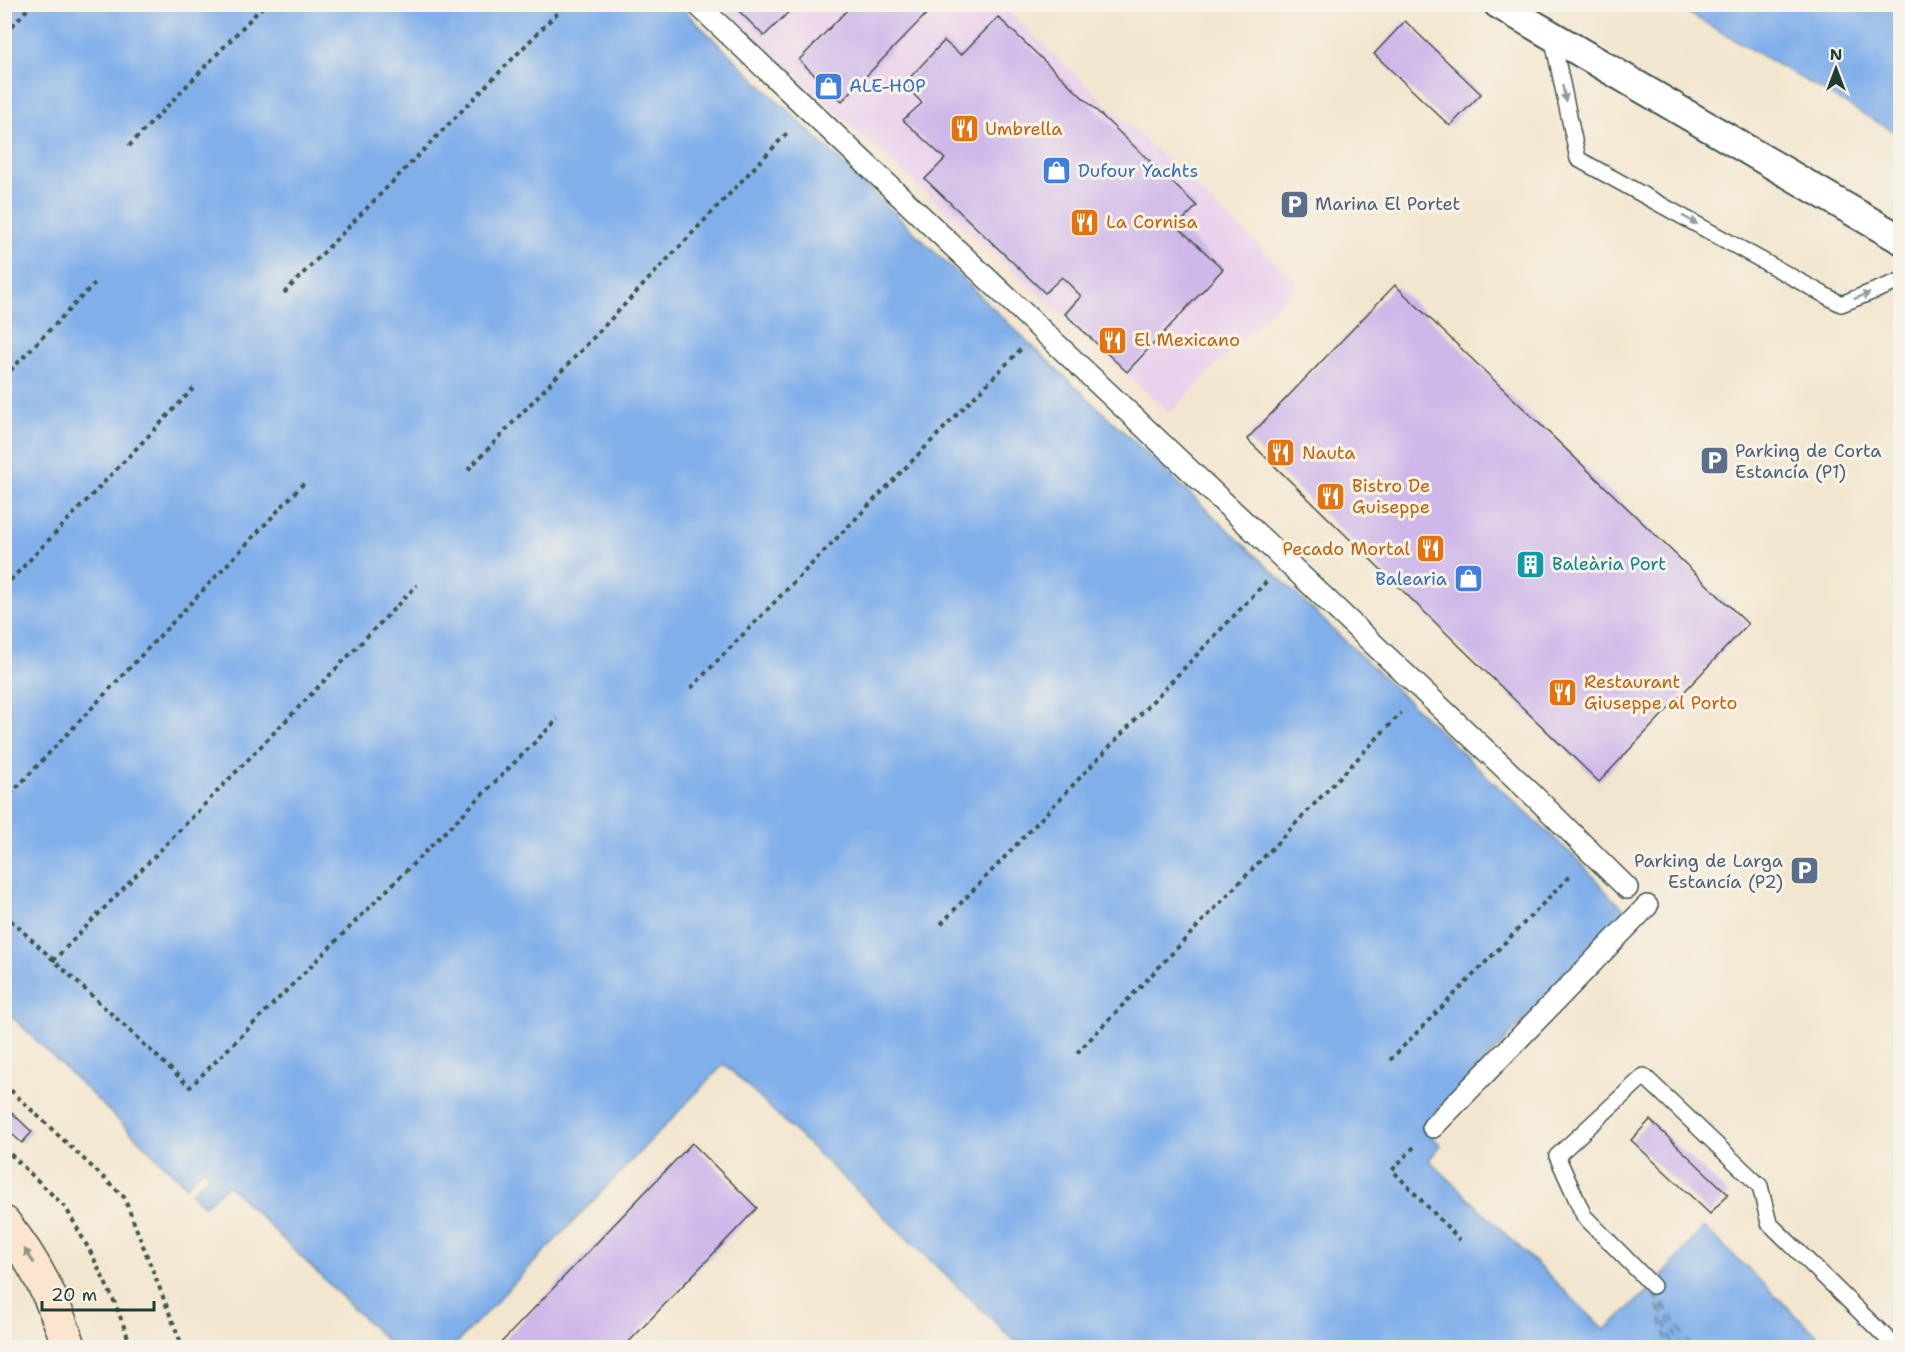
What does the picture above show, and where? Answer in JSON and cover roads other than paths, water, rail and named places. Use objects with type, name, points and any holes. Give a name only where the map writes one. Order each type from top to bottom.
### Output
[{"type":"main road","points":[[4,1223],[30,1257],[45,1283],[70,1347]]},
{"type":"street","points":[[697,4],[1533,795],[1627,888]]},
{"type":"street","points":[[1497,4],[1900,239]]},
{"type":"street","points":[[1433,1127],[1647,906]]},
{"type":"lane","points":[[1552,36],[1578,159],[1841,304],[1900,281]]},
{"type":"lane","points":[[1653,1286],[1584,1215],[1557,1156],[1644,1076],[1760,1186],[1769,1223],[1897,1347]]},
{"type":"water","points":[[4,5],[678,5],[1028,342],[1582,864],[1611,897],[1628,912],[1422,1127],[1441,1145],[1429,1160],[1605,1330],[1653,1286],[1704,1227],[1829,1347],[1021,1347],[724,1064],[453,1347],[393,1347],[228,1185],[204,1206],[190,1193],[209,1175],[204,1168],[186,1186],[5,1010]]},
{"type":"water","points":[[1674,5],[1900,5],[1900,136]]},
{"type":"place","name":"ALE-HOP","points":[[828,86]]},
{"type":"place","name":"Umbrella","points":[[964,129]]},
{"type":"place","name":"Dufour Yachts","points":[[1057,171]]},
{"type":"place","name":"Marina El Portet","points":[[1294,204]]},
{"type":"place","name":"La Cornisa","points":[[1085,222]]},
{"type":"place","name":"El Mexicano","points":[[1113,340]]},
{"type":"place","name":"Nauta","points":[[1281,453]]},
{"type":"place","name":"Parking de Corta Estancía (P1)","points":[[1714,461]]},
{"type":"place","name":"Bistro De Guiseppe","points":[[1331,496]]},
{"type":"place","name":"Pecado Mortal","points":[[1431,549]]},
{"type":"place","name":"Baleària Port","points":[[1531,564]]},
{"type":"place","name":"Balearia","points":[[1468,579]]},
{"type":"place","name":"Restaurant Giuseppe al Porto","points":[[1563,692]]},
{"type":"place","name":"Parking de Larga Estancía (P2)","points":[[1804,871]]}]
